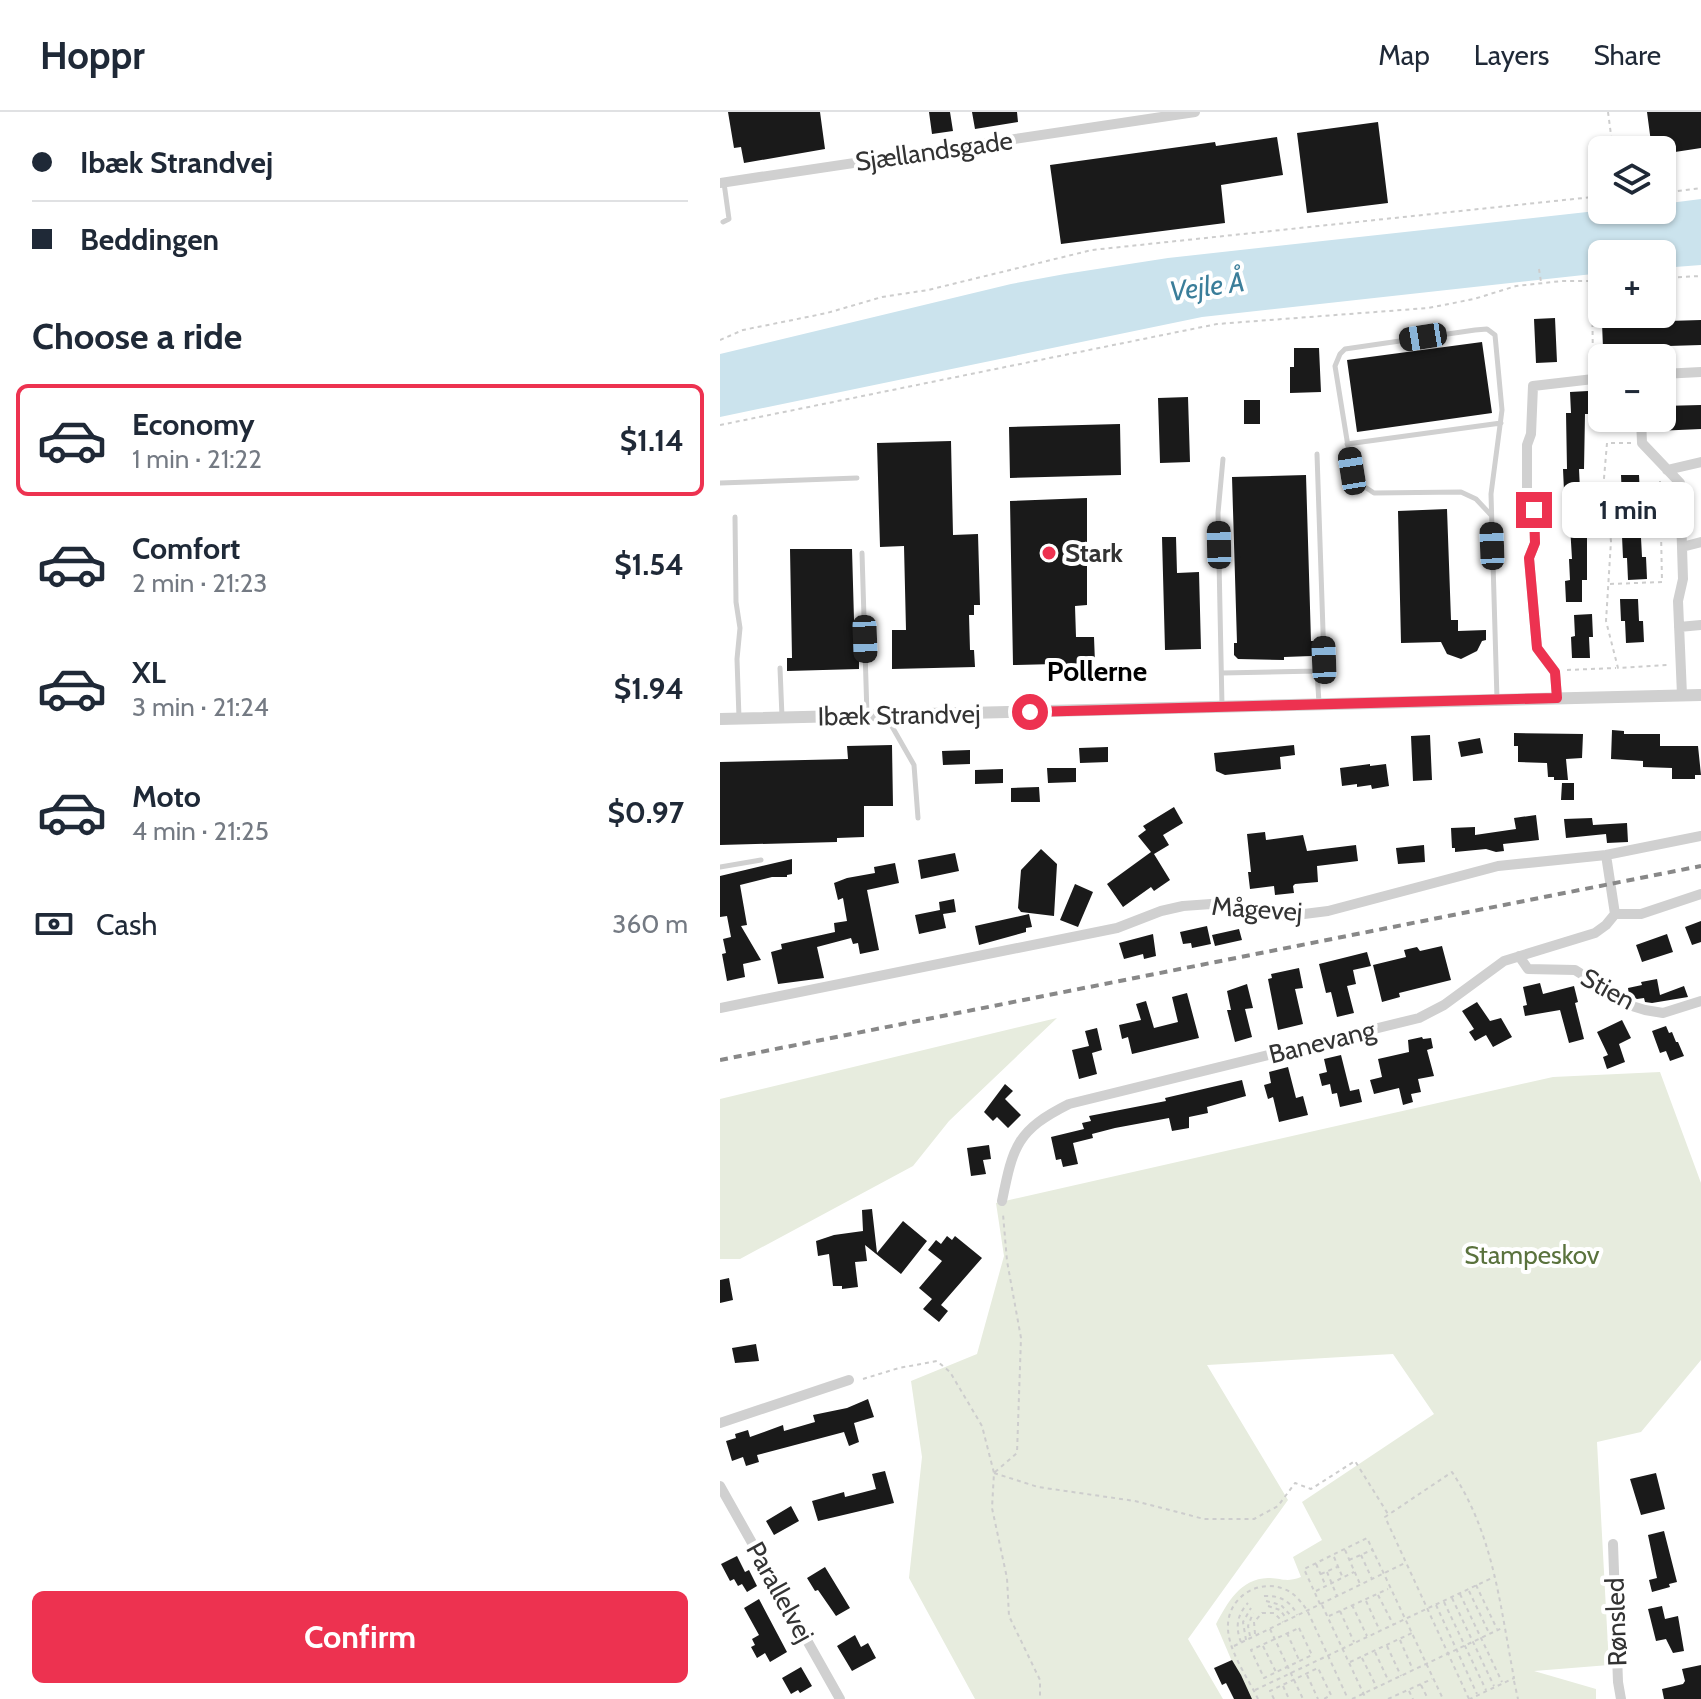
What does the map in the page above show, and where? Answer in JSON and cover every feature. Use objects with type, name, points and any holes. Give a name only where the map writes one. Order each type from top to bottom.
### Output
[{"type":"street","name":"Sjællandsgade","points":[[722,183],[1195,112]]},
{"type":"street","points":[[1676,373],[1701,372]]},
{"type":"street","points":[[1557,698],[1555,672],[1537,648],[1529,558],[1535,543],[1534,510],[1527,497],[1527,445],[1531,434],[1533,386],[1588,380]]},
{"type":"street","points":[[1642,432],[1642,443],[1680,483],[1683,579],[1678,601],[1682,695]]},
{"type":"street","points":[[1667,470],[1701,462]]},
{"type":"street","points":[[1682,547],[1701,542]]},
{"type":"street","points":[[1679,627],[1701,625]]},
{"type":"street","name":"Ibæk Strandvej","points":[[720,719],[1701,695]]},
{"type":"street","name":"Mågevej","points":[[720,1008],[1117,928],[1183,906],[1211,904],[1288,916],[1328,911],[1498,866],[1606,855],[1701,836]]},
{"type":"street","points":[[1606,855],[1615,914],[1641,914],[1701,894]]},
{"type":"street","name":"Banevang","points":[[1002,1201],[1011,1160],[1021,1137],[1041,1118],[1069,1104],[1419,1018],[1444,1005],[1504,961],[1595,933],[1615,914]]},
{"type":"street","name":"Stien","points":[[1519,956],[1528,969],[1575,970],[1632,1006],[1645,1010],[1663,1013],[1701,1001]]},
{"type":"street","points":[[720,1423],[849,1380]]},
{"type":"street","name":"Parallelvej","points":[[720,1486],[838,1695]]},
{"type":"street","name":"Rønsled","points":[[1613,1544],[1621,1699]]},
{"type":"street","points":[[825,1699],[838,1695]]},
{"type":"lane","points":[[722,183],[729,219],[723,222]]},
{"type":"lane","points":[[1491,515],[1476,499],[1461,492],[1383,494],[1366,490],[1352,471],[1335,366],[1345,349],[1487,329],[1498,341],[1502,410],[1491,494],[1497,700]]},
{"type":"lane","points":[[1347,444],[1501,423]]},
{"type":"lane","points":[[1317,454],[1324,660],[1317,671],[1319,704]]},
{"type":"lane","points":[[1222,707],[1218,513],[1223,459]]},
{"type":"lane","points":[[720,483],[857,478]]},
{"type":"lane","points":[[735,517],[736,602],[740,628],[737,659],[739,719]]},
{"type":"lane","points":[[862,553],[867,716]]},
{"type":"lane","points":[[780,668],[783,718]]},
{"type":"lane","points":[[1221,673],[1317,671]]},
{"type":"lane","points":[[886,715],[914,765],[918,818]]},
{"type":"lane","points":[[720,867],[761,860]]},
{"type":"path","points":[[1608,112],[1611,136]]},
{"type":"path","points":[[1676,191],[1701,188]]},
{"type":"path","points":[[720,340],[743,330],[1092,250],[1588,197]]},
{"type":"path","points":[[1539,269],[1541,283]]},
{"type":"path","points":[[1676,277],[1701,276]]},
{"type":"path","points":[[720,425],[1217,324],[1428,308],[1474,299],[1516,286],[1588,282]]},
{"type":"path","points":[[1618,668],[1606,621],[1611,541],[1603,490],[1607,443],[1642,443]]},
{"type":"path","points":[[1609,584],[1662,582],[1660,475],[1667,470]]},
{"type":"path","points":[[1555,672],[1681,665]]},
{"type":"path","points":[[994,1473],[1017,1453],[1021,1353],[1007,1261],[1002,1201]]},
{"type":"path","points":[[849,1380],[871,1378],[899,1368],[937,1361],[950,1372],[982,1426],[994,1473],[992,1508],[1007,1578],[1009,1616],[1040,1680],[1040,1699]]},
{"type":"path","points":[[994,1473],[1038,1487],[1135,1501],[1204,1519],[1254,1519],[1278,1506],[1295,1483],[1311,1489],[1355,1461],[1388,1514]]},
{"type":"path","points":[[1514,1678],[1469,1699],[1385,1517],[1452,1472],[1479,1519],[1494,1577],[1504,1627],[1514,1678],[1518,1699]]},
{"type":"path","points":[[1366,1699],[1304,1569],[1367,1538],[1443,1699]]},
{"type":"path","points":[[1344,1549],[1360,1584]]},
{"type":"path","points":[[1349,1560],[1373,1550]]},
{"type":"path","points":[[1333,1555],[1343,1578]]},
{"type":"path","points":[[1361,1555],[1372,1579]]},
{"type":"path","points":[[1233,1647],[1406,1562]]},
{"type":"path","points":[[1315,1563],[1326,1586]]},
{"type":"path","points":[[1320,1575],[1338,1566]]},
{"type":"path","points":[[1327,1572],[1337,1596]]},
{"type":"path","points":[[1314,1592],[1354,1572]]},
{"type":"path","points":[[1254,1691],[1494,1577]]},
{"type":"path","points":[[1476,1585],[1497,1630]]},
{"type":"path","points":[[1258,1699],[1228,1631],[1229,1617],[1239,1599],[1250,1590],[1265,1586],[1286,1590],[1298,1598],[1307,1610],[1350,1699],[1504,1627]]},
{"type":"path","points":[[1328,1617],[1390,1588]]},
{"type":"path","points":[[1468,1589],[1489,1634]]},
{"type":"path","points":[[1460,1593],[1503,1683]]},
{"type":"path","points":[[1378,1594],[1393,1624]]},
{"type":"path","points":[[1264,1596],[1285,1600],[1297,1615]]},
{"type":"path","points":[[1452,1597],[1494,1687]]},
{"type":"path","points":[[1365,1600],[1380,1631]]},
{"type":"path","points":[[1266,1601],[1281,1605],[1292,1617]]},
{"type":"path","points":[[1444,1601],[1486,1691]]},
{"type":"path","points":[[1241,1642],[1237,1630],[1238,1619],[1248,1603]]},
{"type":"path","points":[[1436,1604],[1478,1695]]},
{"type":"path","points":[[1352,1605],[1367,1637]]},
{"type":"path","points":[[1268,1606],[1280,1610],[1287,1620]]},
{"type":"path","points":[[1246,1640],[1243,1622],[1251,1608]]},
{"type":"path","points":[[1340,1611],[1355,1643]]},
{"type":"path","points":[[1251,1637],[1248,1626],[1253,1613]]},
{"type":"path","points":[[1256,1635],[1254,1622],[1262,1613],[1274,1613],[1283,1622]]},
{"type":"path","points":[[1270,1628],[1303,1699]]},
{"type":"path","points":[[1299,1628],[1312,1655],[1264,1678],[1251,1650],[1275,1639],[1299,1628]]},
{"type":"path","points":[[1287,1633],[1300,1661]]},
{"type":"path","points":[[1349,1663],[1412,1633]]},
{"type":"path","points":[[1399,1639],[1413,1670]]},
{"type":"path","points":[[1263,1645],[1276,1672]]},
{"type":"path","points":[[1387,1645],[1401,1676]]},
{"type":"path","points":[[1374,1651],[1389,1682]]},
{"type":"path","points":[[1362,1657],[1377,1688]]},
{"type":"path","points":[[1274,1699],[1270,1691],[1318,1668],[1331,1695],[1324,1699]]},
{"type":"path","points":[[1306,1673],[1318,1699]]},
{"type":"path","points":[[1388,1699],[1433,1678]]},
{"type":"path","points":[[1421,1684],[1428,1699]]},
{"type":"path","points":[[1282,1685],[1289,1699]]},
{"type":"path","points":[[1408,1690],[1413,1699]]},
{"type":"green space","points":[[1057,1018],[949,1121],[913,1166],[740,1259],[720,1259],[720,1099]]},
{"type":"green space","name":"Stampeskov","points":[[1660,1072],[1701,1183],[1701,1360],[1641,1432],[1597,1442],[1609,1665],[1534,1671],[1596,1689],[1596,1699],[1248,1699],[1216,1624],[1225,1608],[1242,1587],[1258,1579],[1301,1577],[1293,1557],[1322,1540],[1302,1502],[1434,1414],[1393,1354],[1207,1365],[1288,1500],[1188,1639],[1223,1699],[975,1699],[909,1578],[922,1457],[911,1381],[977,1354],[1004,1256],[996,1203],[1553,1077]]},
{"type":"water","name":"Vejle Å","points":[[1701,199],[1701,265],[1676,267],[1676,240],[1588,240],[1588,275],[1202,317],[720,417],[720,354],[1011,284],[1168,258],[1588,212],[1588,224],[1676,224],[1676,202]]},
{"type":"building","points":[[728,112],[820,112],[825,149],[744,163],[741,147],[734,148]]},
{"type":"building","points":[[929,112],[950,112],[953,131],[932,134]]},
{"type":"building","points":[[972,112],[1017,112],[1018,122],[975,129]]},
{"type":"building","points":[[1647,112],[1701,112],[1701,148],[1676,152],[1676,136],[1650,136]]},
{"type":"building","points":[[1378,122],[1388,203],[1307,213],[1297,133]]},
{"type":"building","points":[[1277,137],[1283,175],[1221,185],[1225,223],[1061,244],[1050,165],[1215,142],[1216,146]]},
{"type":"building","points":[[1555,318],[1557,362],[1536,363],[1534,319]]},
{"type":"building","points":[[1701,320],[1701,345],[1603,344],[1602,328],[1676,328],[1676,321]]},
{"type":"building","points":[[1482,342],[1492,413],[1357,432],[1347,360]]},
{"type":"building","points":[[1294,348],[1319,348],[1321,392],[1290,393]]},
{"type":"building","points":[[1588,391],[1588,414],[1585,414],[1584,469],[1579,469],[1580,490],[1564,491],[1563,469],[1567,469],[1566,413],[1571,413],[1570,392]]},
{"type":"building","points":[[1188,397],[1190,462],[1160,463],[1158,398]]},
{"type":"building","points":[[1244,400],[1260,400],[1260,424],[1244,424]]},
{"type":"building","points":[[1701,405],[1701,429],[1676,430],[1676,406]]},
{"type":"building","points":[[1120,424],[1121,475],[1010,478],[1009,427]]},
{"type":"building","points":[[951,441],[953,535],[978,534],[980,605],[974,605],[974,615],[969,615],[970,650],[974,650],[975,667],[892,669],[892,630],[906,630],[904,546],[880,547],[877,443]]},
{"type":"building","points":[[1306,475],[1311,641],[1314,641],[1314,653],[1312,656],[1284,657],[1284,660],[1238,659],[1234,655],[1234,643],[1237,643],[1232,477]]},
{"type":"building","points":[[1621,475],[1639,475],[1640,496],[1644,496],[1645,518],[1640,518],[1642,557],[1646,557],[1647,579],[1628,580],[1627,558],[1623,558],[1622,536],[1627,535]]},
{"type":"building","name":"Stark","points":[[1087,498],[1087,605],[1075,606],[1076,637],[1094,637],[1095,663],[1013,665],[1010,501]]},
{"type":"building","points":[[1591,503],[1592,525],[1587,525],[1587,580],[1582,580],[1582,602],[1566,602],[1565,581],[1570,580],[1569,559],[1572,559],[1570,525],[1575,525],[1574,504]]},
{"type":"building","points":[[1447,509],[1451,620],[1458,620],[1458,631],[1486,630],[1486,640],[1482,641],[1477,651],[1461,659],[1447,654],[1441,642],[1401,643],[1398,511]]},
{"type":"building","points":[[1162,537],[1176,537],[1177,573],[1199,572],[1201,649],[1165,650]]},
{"type":"building","points":[[790,549],[852,549],[855,655],[859,655],[859,669],[787,671],[787,658],[792,658]]},
{"type":"building","points":[[1620,599],[1638,599],[1644,642],[1626,643]]},
{"type":"building","points":[[1592,614],[1590,658],[1572,658],[1574,615]]},
{"type":"building","points":[[1612,730],[1624,731],[1624,734],[1660,734],[1660,746],[1698,746],[1701,775],[1695,775],[1695,779],[1672,779],[1672,768],[1643,767],[1643,761],[1611,759]]},
{"type":"building","points":[[1514,733],[1583,734],[1582,758],[1566,759],[1568,780],[1554,780],[1554,777],[1548,777],[1547,763],[1518,762]]},
{"type":"building","points":[[1430,735],[1432,780],[1413,781],[1411,736]]},
{"type":"building","points":[[1480,738],[1483,753],[1461,757],[1458,742]]},
{"type":"building","points":[[892,745],[893,806],[864,806],[864,837],[837,838],[837,842],[720,845],[720,762],[848,759],[847,746]]},
{"type":"building","points":[[1294,745],[1295,755],[1280,757],[1281,769],[1225,775],[1216,771],[1214,753]]},
{"type":"building","points":[[1108,747],[1108,762],[1080,763],[1079,748]]},
{"type":"building","points":[[970,750],[970,764],[943,765],[942,751]]},
{"type":"building","points":[[1386,764],[1389,786],[1372,789],[1371,785],[1342,786],[1340,768]]},
{"type":"building","points":[[1047,768],[1076,768],[1076,782],[1048,783]]},
{"type":"building","points":[[1003,769],[1003,783],[975,784],[975,770]]},
{"type":"building","points":[[1562,783],[1574,783],[1574,800],[1561,800]]},
{"type":"building","points":[[1039,787],[1040,802],[1011,802],[1011,788]]},
{"type":"building","points":[[1174,807],[1183,823],[1163,835],[1169,845],[1154,854],[1170,880],[1154,891],[1151,887],[1123,907],[1107,884],[1151,852],[1138,836],[1146,830],[1143,826]]},
{"type":"building","points":[[1536,815],[1539,840],[1503,844],[1504,851],[1496,852],[1486,849],[1455,852],[1452,848],[1451,828],[1475,827],[1475,835],[1516,829],[1514,818]]},
{"type":"building","points":[[1592,818],[1593,825],[1627,823],[1628,842],[1607,843],[1606,834],[1566,838],[1564,819]]},
{"type":"building","points":[[1265,832],[1266,840],[1303,835],[1307,851],[1356,845],[1358,861],[1317,866],[1318,882],[1295,884],[1294,893],[1275,895],[1274,886],[1250,889],[1247,834]]},
{"type":"building","points":[[1424,845],[1425,862],[1398,864],[1396,848]]},
{"type":"building","points":[[1041,849],[1057,864],[1054,916],[1021,912],[1018,908],[1021,870]]},
{"type":"building","points":[[955,853],[959,871],[921,879],[918,860]]},
{"type":"building","points":[[792,859],[792,874],[787,877],[772,877],[740,885],[747,925],[741,926],[761,960],[743,964],[745,977],[727,981],[722,954],[726,953],[723,939],[731,937],[727,916],[720,917],[720,876]]},
{"type":"building","points":[[895,863],[899,883],[867,890],[879,950],[860,954],[858,943],[853,944],[851,938],[817,947],[824,978],[778,984],[771,952],[782,949],[781,944],[835,932],[834,923],[847,921],[843,898],[838,900],[834,883],[875,873],[874,867]]},
{"type":"building","points":[[1075,884],[1093,892],[1078,927],[1060,920]]},
{"type":"building","points":[[954,899],[956,912],[943,914],[946,928],[919,934],[915,915],[940,910],[939,902]]},
{"type":"building","points":[[1029,914],[1032,927],[1026,928],[1026,932],[979,945],[975,926]]},
{"type":"building","points":[[1701,921],[1701,942],[1692,945],[1685,927]]},
{"type":"building","points":[[1207,926],[1211,944],[1192,948],[1191,943],[1183,944],[1180,932]]},
{"type":"building","points":[[1239,929],[1242,940],[1215,946],[1212,935]]},
{"type":"building","points":[[1153,934],[1156,956],[1144,959],[1143,954],[1124,959],[1119,943]]},
{"type":"building","points":[[1667,934],[1673,952],[1642,962],[1636,945]]},
{"type":"building","points":[[1442,946],[1451,980],[1399,993],[1400,997],[1382,1002],[1373,965],[1406,957],[1404,950],[1417,947],[1420,951]]},
{"type":"building","points":[[1367,952],[1371,966],[1353,970],[1356,984],[1347,986],[1354,1013],[1337,1017],[1331,992],[1326,993],[1319,964]]},
{"type":"building","points":[[1299,968],[1303,988],[1295,989],[1303,1024],[1278,1030],[1268,979],[1272,978],[1271,974]]},
{"type":"building","points":[[1657,979],[1660,995],[1684,986],[1688,997],[1652,1003],[1629,995],[1628,988]]},
{"type":"building","points":[[1540,983],[1543,994],[1574,986],[1584,1039],[1569,1043],[1560,1010],[1525,1016],[1523,1006],[1527,1005],[1523,987]]},
{"type":"building","points":[[1247,984],[1253,1008],[1245,1009],[1252,1037],[1235,1042],[1227,1010],[1231,1010],[1227,991]]},
{"type":"building","points":[[1187,993],[1199,1038],[1132,1054],[1128,1037],[1122,1039],[1119,1025],[1141,1020],[1136,1004],[1146,1001],[1154,1028],[1178,1022],[1172,997]]},
{"type":"building","points":[[1477,1002],[1490,1021],[1501,1018],[1512,1037],[1493,1047],[1486,1035],[1475,1041],[1469,1032],[1474,1029],[1462,1011]]},
{"type":"building","points":[[1622,1020],[1631,1038],[1619,1044],[1625,1062],[1607,1069],[1603,1057],[1608,1055],[1597,1032]]},
{"type":"building","points":[[1666,1026],[1684,1056],[1670,1061],[1666,1051],[1660,1053],[1652,1031]]},
{"type":"building","points":[[1097,1028],[1102,1050],[1092,1053],[1097,1074],[1079,1079],[1072,1050],[1089,1046],[1085,1031]]},
{"type":"building","points":[[1431,1038],[1433,1048],[1427,1050],[1434,1076],[1418,1079],[1421,1092],[1411,1094],[1413,1102],[1403,1105],[1399,1088],[1374,1094],[1370,1080],[1382,1077],[1378,1059],[1409,1052],[1408,1040]]},
{"type":"building","points":[[1341,1055],[1350,1091],[1359,1089],[1362,1102],[1340,1107],[1337,1093],[1332,1094],[1330,1084],[1322,1086],[1319,1074],[1327,1072],[1324,1059]]},
{"type":"building","points":[[1288,1067],[1296,1098],[1303,1096],[1308,1115],[1279,1122],[1273,1097],[1268,1099],[1264,1085],[1271,1083],[1269,1072]]},
{"type":"building","points":[[1242,1080],[1246,1096],[1207,1107],[1208,1113],[1189,1117],[1189,1128],[1172,1131],[1169,1118],[1115,1128],[1073,1143],[1078,1164],[1063,1167],[1061,1159],[1056,1160],[1051,1137],[1084,1129],[1082,1123],[1091,1121],[1089,1116],[1166,1101],[1165,1098]]},
{"type":"building","points":[[1005,1084],[1013,1091],[1005,1099],[1021,1115],[1008,1128],[997,1117],[993,1121],[984,1112]]},
{"type":"building","points":[[989,1145],[991,1159],[983,1160],[986,1174],[971,1176],[967,1148]]},
{"type":"building","points":[[872,1209],[877,1253],[903,1221],[927,1241],[901,1274],[865,1245],[867,1261],[855,1262],[858,1287],[842,1289],[842,1286],[833,1286],[829,1254],[818,1256],[816,1241],[863,1231],[862,1210]]},
{"type":"building","points":[[947,1236],[952,1240],[955,1236],[982,1258],[941,1305],[948,1311],[939,1322],[923,1309],[932,1299],[919,1288],[942,1261],[928,1250],[936,1240],[941,1244]]},
{"type":"building","points":[[729,1278],[733,1300],[720,1303],[720,1280]]},
{"type":"building","points":[[756,1344],[759,1361],[735,1363],[732,1348]]},
{"type":"building","points":[[868,1399],[874,1417],[854,1423],[859,1442],[849,1446],[844,1432],[757,1455],[759,1462],[746,1466],[743,1457],[732,1461],[726,1441],[736,1438],[735,1434],[748,1430],[750,1437],[783,1425],[784,1431],[815,1422],[813,1415],[847,1408]]},
{"type":"building","points":[[885,1471],[894,1503],[818,1521],[812,1501],[844,1492],[845,1497],[876,1489],[872,1474]]},
{"type":"building","points":[[1656,1473],[1665,1509],[1641,1515],[1630,1479]]},
{"type":"building","points":[[791,1506],[799,1521],[774,1535],[766,1521]]},
{"type":"building","points":[[1664,1531],[1677,1582],[1652,1592],[1649,1580],[1657,1578],[1648,1535]]},
{"type":"building","points":[[737,1556],[757,1586],[747,1592],[742,1584],[738,1586],[734,1579],[730,1581],[721,1564]]},
{"type":"building","points":[[825,1567],[850,1608],[836,1616],[807,1578]]},
{"type":"building","points":[[759,1599],[787,1652],[770,1662],[765,1653],[757,1658],[751,1647],[755,1645],[752,1639],[759,1635],[744,1608]]},
{"type":"building","points":[[1662,1606],[1665,1619],[1678,1616],[1684,1651],[1673,1653],[1666,1639],[1656,1641],[1648,1609]]},
{"type":"building","points":[[855,1635],[861,1647],[868,1643],[876,1658],[852,1671],[837,1646]]},
{"type":"building","points":[[1232,1660],[1252,1699],[1234,1699],[1226,1683],[1222,1685],[1214,1668]]},
{"type":"building","points":[[1701,1665],[1701,1699],[1664,1699],[1662,1689],[1685,1681],[1682,1669]]},
{"type":"building","points":[[801,1667],[812,1686],[791,1694],[782,1678]]},
{"type":"railway","points":[[720,1060],[1701,866]]},
{"type":"place","name":"Stark","points":[[1049,553]]},
{"type":"district","name":"Pollerne","points":[[1097,671]]},
{"type":"route","points":[[1030,712],[1557,698],[1555,672],[1537,648],[1529,558],[1535,543],[1534,510]]}]
